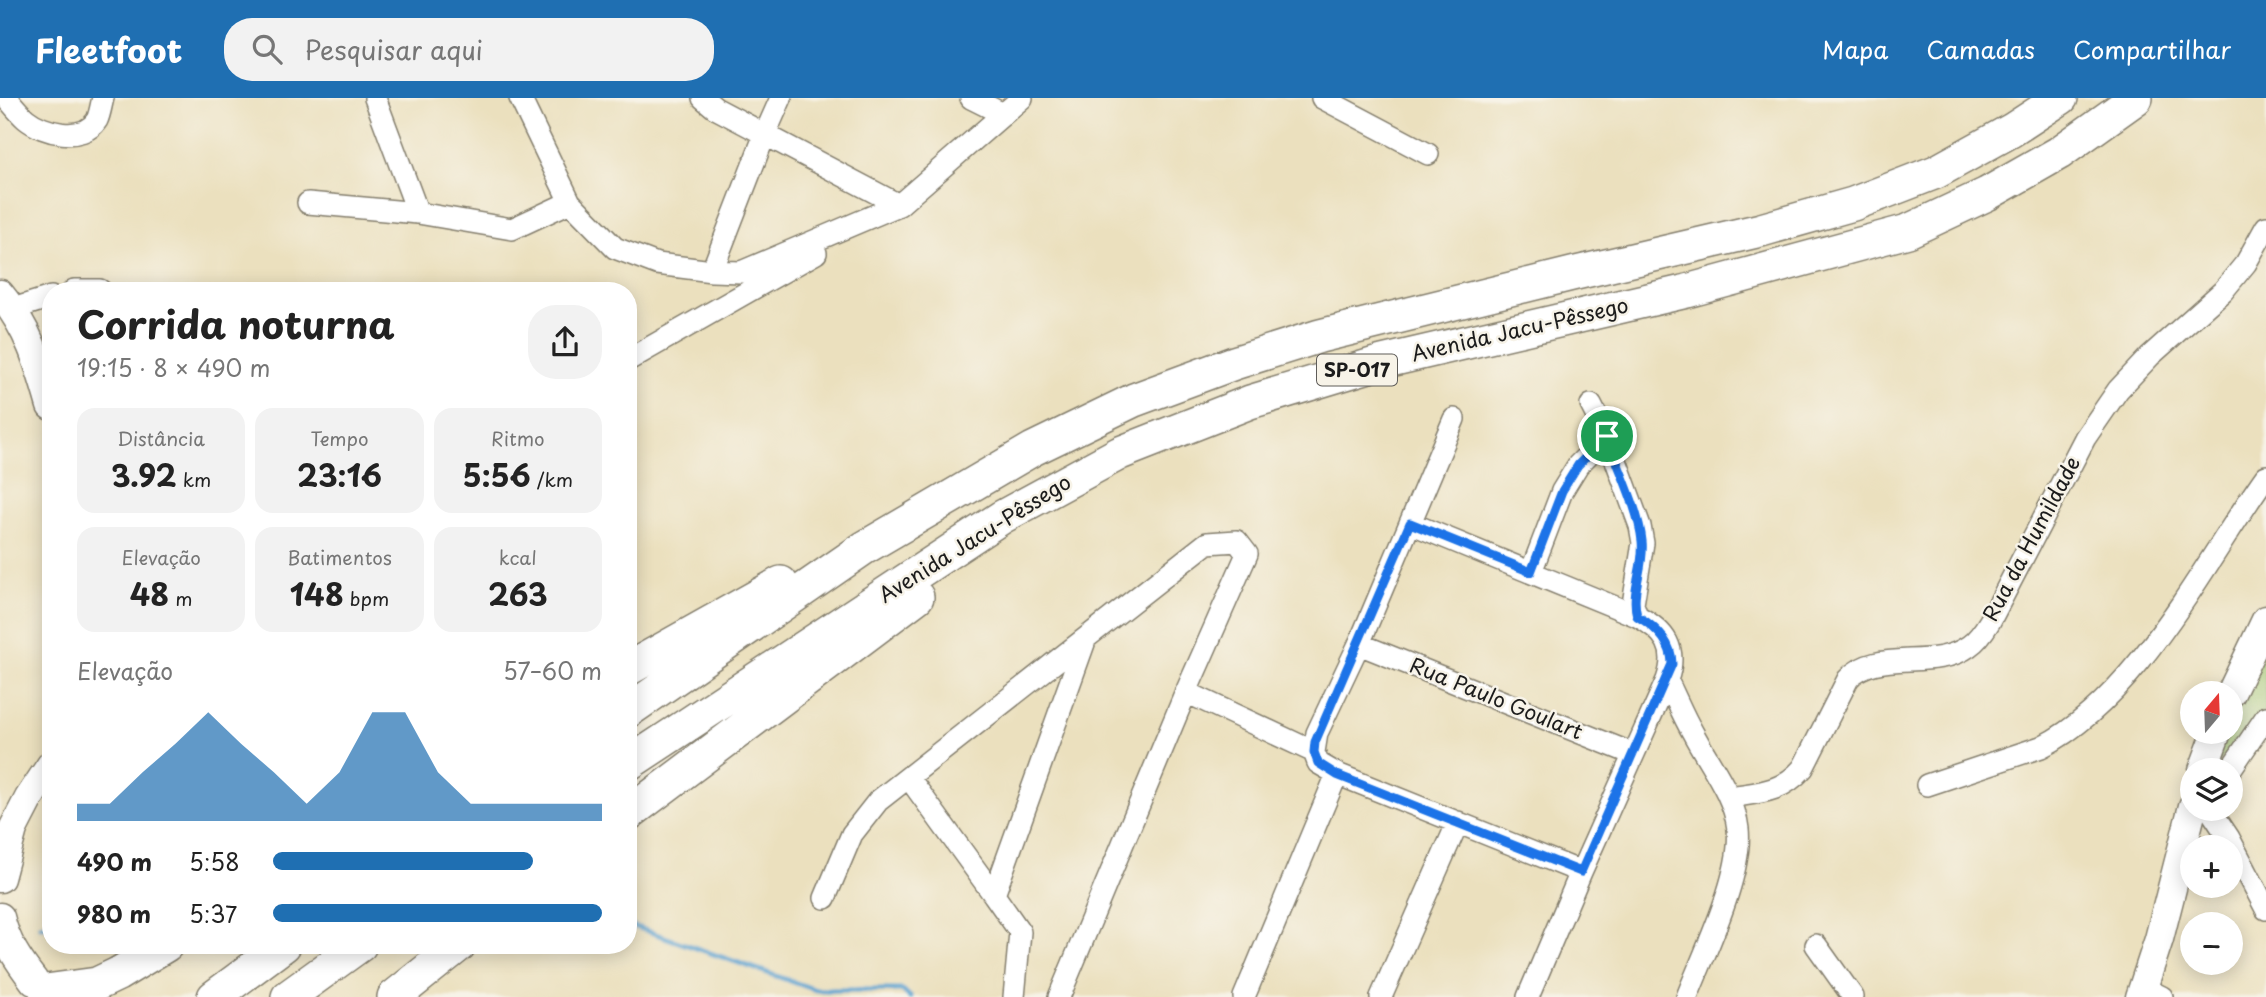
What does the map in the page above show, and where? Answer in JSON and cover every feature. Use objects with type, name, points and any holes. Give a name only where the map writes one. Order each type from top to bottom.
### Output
[{"type":"highway","name":"Avenida Jacu-Pêssego","points":[[637,705],[864,548],[1033,449],[1134,400],[1234,363],[1320,336],[1576,272],[1761,230],[1853,204],[1936,172],[2012,130],[2060,98]]},
{"type":"highway","name":"Avenida Jacu-Pêssego","points":[[637,758],[1002,517],[1119,453],[1250,402],[1381,362],[1687,291],[1908,231],[1987,194],[2047,160],[2136,98]]},
{"type":"highway","points":[[637,807],[937,582],[971,554],[1002,517]]},
{"type":"highway","points":[[637,664],[793,576],[864,548]]},
{"type":"highway","points":[[43,990],[97,984],[151,954]]},
{"type":"highway","points":[[214,997],[272,954]]},
{"type":"highway","points":[[288,997],[348,954]]},
{"type":"highway","points":[[394,997],[448,954]]},
{"type":"main road","points":[[6,301],[36,353],[42,374]]},
{"type":"main road","points":[[2237,681],[2266,620]]},
{"type":"main road","points":[[0,878],[13,829],[42,778]]},
{"type":"main road","points":[[2149,994],[2189,821]]},
{"type":"main road","points":[[0,917],[5,938],[13,954],[43,990]]},
{"type":"main road","points":[[0,968],[16,971],[43,990]]},
{"type":"street","points":[[7,98],[26,119],[39,127],[70,133],[81,131],[97,120],[103,98]]},
{"type":"street","points":[[375,98],[418,213]]},
{"type":"street","points":[[520,98],[570,202],[615,248],[657,264],[741,272],[900,205]]},
{"type":"street","points":[[703,98],[715,108],[900,205]]},
{"type":"street","points":[[712,271],[781,98]]},
{"type":"street","points":[[971,98],[1003,114]]},
{"type":"street","points":[[637,355],[900,205],[1021,98]]},
{"type":"street","points":[[1322,98],[1428,154]]},
{"type":"street","points":[[308,203],[418,213],[512,229],[570,202]]},
{"type":"street","name":"Rua da Humildade","points":[[1729,797],[1770,791],[1794,778],[1803,768],[1848,679],[1856,670],[1864,665],[1920,661],[1950,655],[1966,648],[1979,637],[1990,621],[2085,439],[2118,390],[2150,356],[2224,291],[2246,263],[2266,227]]},
{"type":"street","points":[[6,301],[42,299]]},
{"type":"street","points":[[1591,405],[1607,436],[1640,526],[1643,543],[1633,604],[1637,616]]},
{"type":"street","points":[[1316,757],[1317,733],[1359,644],[1454,419]]},
{"type":"street","points":[[1531,572],[1562,491],[1578,465],[1607,436]]},
{"type":"street","points":[[1927,785],[2041,747],[2059,738],[2108,696],[2181,606],[2266,475]]},
{"type":"street","points":[[1410,523],[1637,616],[1658,631],[1672,654],[1667,680],[1528,997]]},
{"type":"street","points":[[825,898],[852,834],[878,802],[1207,543],[1237,541],[1247,554],[1186,692],[1059,997]]},
{"type":"street","points":[[995,895],[1086,638]]},
{"type":"street","name":"Rua Paulo Goulart","points":[[1359,644],[1633,754]]},
{"type":"street","points":[[1667,680],[1691,731],[1729,797],[1738,827],[1739,845],[1735,867],[1688,997]]},
{"type":"street","points":[[1186,692],[1316,757],[1337,775],[1581,872]]},
{"type":"street","points":[[2239,758],[2264,727]]},
{"type":"street","points":[[1244,997],[1337,775]]},
{"type":"street","points":[[909,778],[1020,932],[1014,997]]},
{"type":"street","points":[[2218,821],[2266,909]]},
{"type":"street","points":[[1381,997],[1458,822]]},
{"type":"street","points":[[1816,946],[1853,997]]},
{"type":"green space","points":[[2266,628],[2266,709],[2244,734],[2244,681]]},
{"type":"green space","points":[[2220,744],[2235,744],[2223,758],[2215,758]]},
{"type":"waterway","points":[[637,927],[816,990],[902,990],[910,997]]},
{"type":"route","points":[[1607,436],[1640,526],[1643,543],[1633,604],[1637,616],[1649,623],[1666,641],[1672,654],[1672,664],[1581,872],[1337,775],[1318,763],[1314,752],[1317,733],[1359,644],[1410,523],[1531,572],[1562,491],[1578,465],[1607,436]]}]
